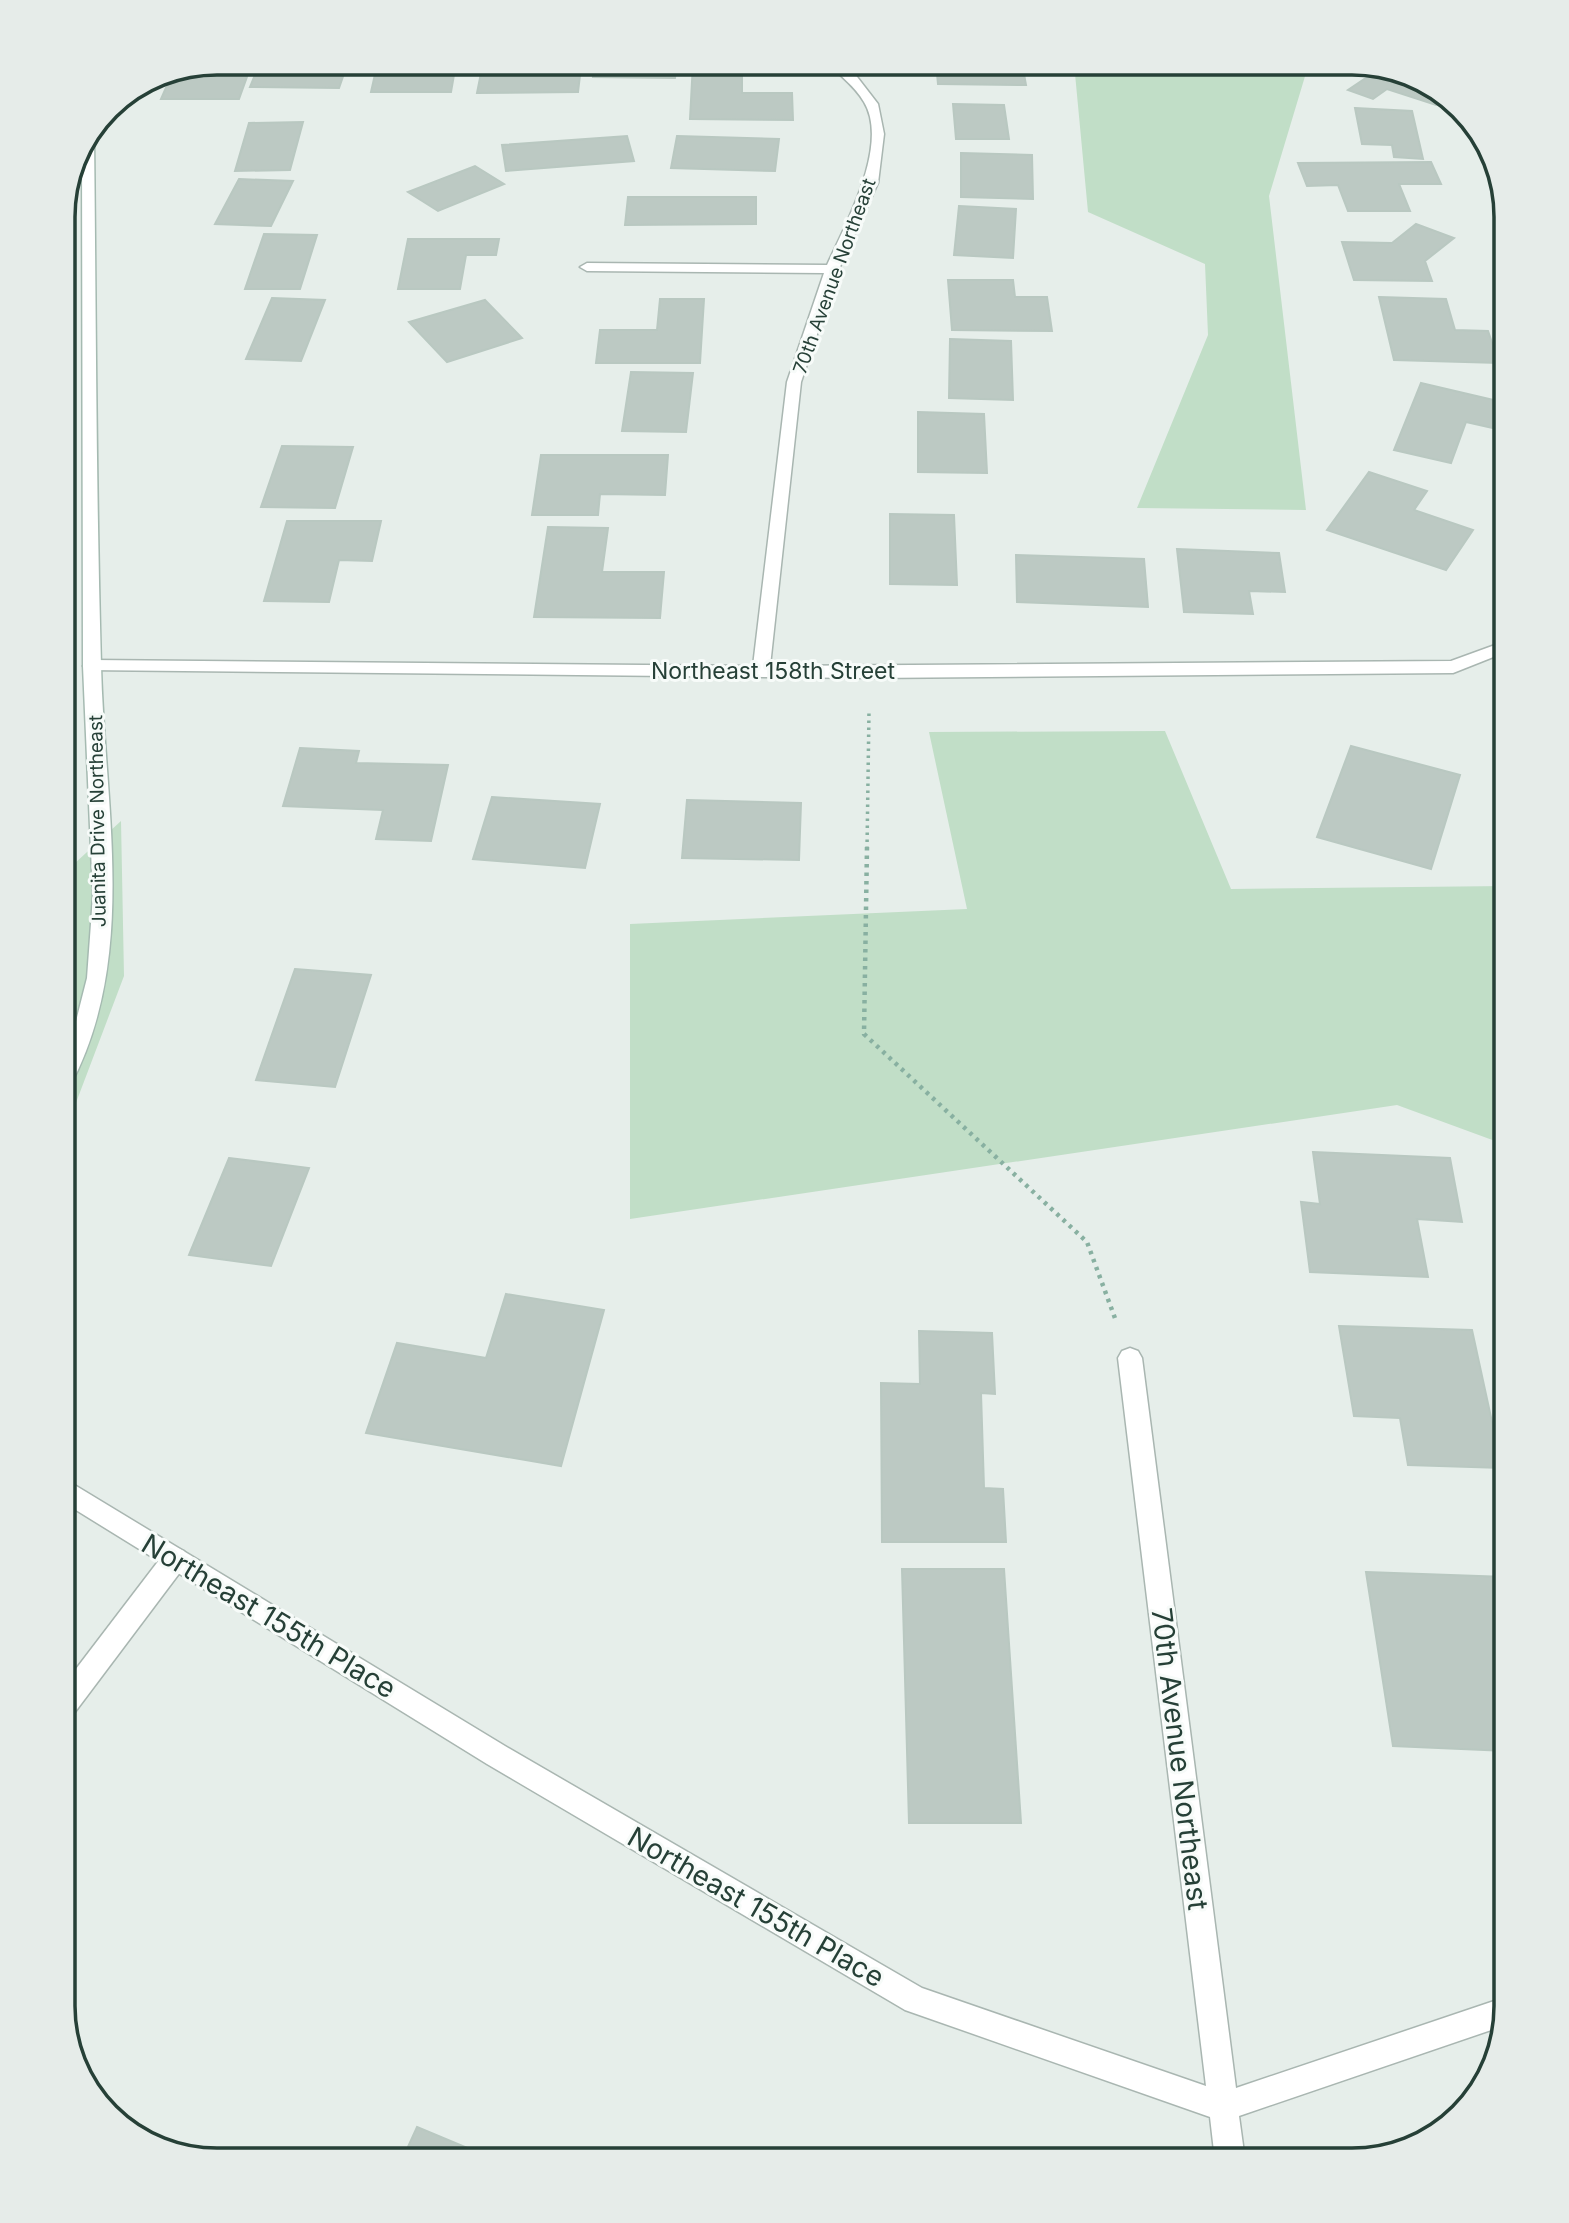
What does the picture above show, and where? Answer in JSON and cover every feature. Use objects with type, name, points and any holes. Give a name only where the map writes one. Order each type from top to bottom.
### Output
[{"type":"street","name":"70th Avenue Northeast","points":[[761,671],[794,382],[832,270],[871,183],[878,134],[872,104],[850,76]]},
{"type":"street","name":"Juanita Drive Northeast","points":[[76,1053],[97,978],[103,896],[92,666],[88,159]]},
{"type":"street","points":[[587,267],[832,270]]},
{"type":"street","name":"Northeast 158th Street","points":[[92,666],[761,671],[1453,667],[1494,651]]},
{"type":"street","name":"70th Avenue Northeast","points":[[1130,1358],[1229,2148]]},
{"type":"street","name":"Northeast 155th Place","points":[[75,1497],[496,1755],[915,2000],[1224,2107]]},
{"type":"street","points":[[75,1691],[175,1559]]},
{"type":"street","points":[[1224,2107],[1494,2015]]},
{"type":"path","points":[[869,699],[864,1034],[1087,1242],[1130,1358]]},
{"type":"green space","points":[[1075,76],[1305,76],[1269,196],[1306,510],[1137,508],[1208,335],[1205,264],[1088,212]]},
{"type":"green space","points":[[1165,731],[1231,889],[1494,886],[1494,1141],[1397,1105],[630,1219],[630,924],[967,909],[929,732]]},
{"type":"green space","points":[[121,821],[124,976],[76,1104],[76,862]]},
{"type":"building","points":[[248,75],[239,99],[161,99],[167,85],[180,80],[199,76]]},
{"type":"building","points":[[255,75],[343,75],[339,88],[250,87]]},
{"type":"building","points":[[375,75],[454,75],[451,92],[371,92]]},
{"type":"building","points":[[481,75],[580,75],[578,92],[477,93]]},
{"type":"building","points":[[593,75],[675,75],[675,78]]},
{"type":"building","points":[[692,75],[742,75],[742,93],[792,93],[793,120],[690,119]]},
{"type":"building","points":[[937,76],[1024,76],[1026,85],[938,84]]},
{"type":"building","points":[[1368,77],[1380,78],[1406,86],[1437,104],[1387,89],[1373,99],[1348,90]]},
{"type":"building","points":[[953,104],[1004,105],[1009,139],[956,139]]},
{"type":"building","points":[[1355,108],[1412,111],[1423,159],[1394,157],[1392,145],[1362,144]]},
{"type":"building","points":[[303,122],[290,170],[235,171],[249,123]]},
{"type":"building","points":[[627,136],[634,161],[506,171],[502,145]]},
{"type":"building","points":[[677,136],[779,139],[775,171],[671,168]]},
{"type":"building","points":[[961,153],[1032,155],[1033,199],[961,197]]},
{"type":"building","points":[[1431,162],[1441,184],[1399,184],[1410,211],[1348,211],[1338,185],[1307,186],[1298,163]]},
{"type":"building","points":[[475,166],[504,184],[438,211],[408,192]]},
{"type":"building","points":[[239,179],[293,181],[271,226],[215,224]]},
{"type":"building","points":[[628,197],[756,197],[756,224],[625,225]]},
{"type":"building","points":[[959,206],[1016,209],[1013,258],[954,255]]},
{"type":"building","points":[[1416,224],[1454,238],[1425,261],[1432,281],[1354,280],[1342,242],[1392,243]]},
{"type":"building","points":[[264,234],[317,235],[300,289],[245,289]]},
{"type":"building","points":[[408,239],[499,239],[496,255],[466,255],[460,289],[398,289]]},
{"type":"building","points":[[948,280],[1013,280],[1015,297],[1047,297],[1052,331],[952,330]]},
{"type":"building","points":[[1379,297],[1446,299],[1455,330],[1488,331],[1494,348],[1494,363],[1394,360]]},
{"type":"building","points":[[272,298],[325,300],[301,361],[246,359]]},
{"type":"building","points":[[660,299],[704,299],[700,363],[596,363],[600,330],[657,330]]},
{"type":"building","points":[[485,300],[522,338],[447,362],[409,322]]},
{"type":"building","points":[[950,339],[1011,341],[1013,400],[949,398]]},
{"type":"building","points":[[631,372],[693,373],[686,432],[622,431]]},
{"type":"building","points":[[1421,383],[1494,400],[1493,428],[1466,422],[1451,463],[1394,450]]},
{"type":"building","points":[[918,412],[984,414],[987,473],[918,472]]},
{"type":"building","points":[[282,446],[353,447],[335,508],[261,507]]},
{"type":"building","points":[[541,455],[668,455],[665,495],[600,494],[598,515],[532,515]]},
{"type":"building","points":[[1369,472],[1427,491],[1414,510],[1473,530],[1446,570],[1327,530]]},
{"type":"building","points":[[890,514],[954,515],[957,585],[890,584]]},
{"type":"building","points":[[287,521],[381,521],[372,561],[339,560],[329,602],[264,601]]},
{"type":"building","points":[[548,527],[608,528],[602,572],[664,572],[660,618],[534,617]]},
{"type":"building","points":[[1177,549],[1279,553],[1285,592],[1249,591],[1253,614],[1184,612]]},
{"type":"building","points":[[1016,555],[1144,559],[1148,607],[1017,602]]},
{"type":"building","points":[[1351,746],[1460,775],[1431,869],[1317,837]]},
{"type":"building","points":[[300,748],[359,751],[356,763],[448,765],[431,841],[376,839],[383,810],[283,806]]},
{"type":"building","points":[[492,797],[600,804],[585,868],[473,859]]},
{"type":"building","points":[[687,800],[801,803],[799,860],[682,858]]},
{"type":"building","points":[[295,969],[371,975],[335,1087],[256,1080]]},
{"type":"building","points":[[1313,1152],[1450,1158],[1462,1222],[1417,1219],[1428,1277],[1310,1272],[1301,1202],[1320,1204]]},
{"type":"building","points":[[229,1158],[309,1168],[271,1266],[189,1255]]},
{"type":"building","points":[[506,1294],[604,1310],[561,1466],[366,1433],[397,1343],[486,1358]]},
{"type":"building","points":[[1339,1326],[1472,1330],[1494,1431],[1494,1468],[1408,1465],[1400,1418],[1354,1416]]},
{"type":"building","points":[[919,1331],[992,1333],[995,1394],[981,1393],[984,1488],[1003,1489],[1006,1542],[882,1542],[881,1383],[920,1384]]},
{"type":"building","points":[[902,1569],[1004,1569],[1021,1823],[909,1823]]},
{"type":"building","points":[[1366,1572],[1494,1577],[1494,1750],[1393,1746]]},
{"type":"building","points":[[417,2127],[465,2147],[408,2147]]}]
